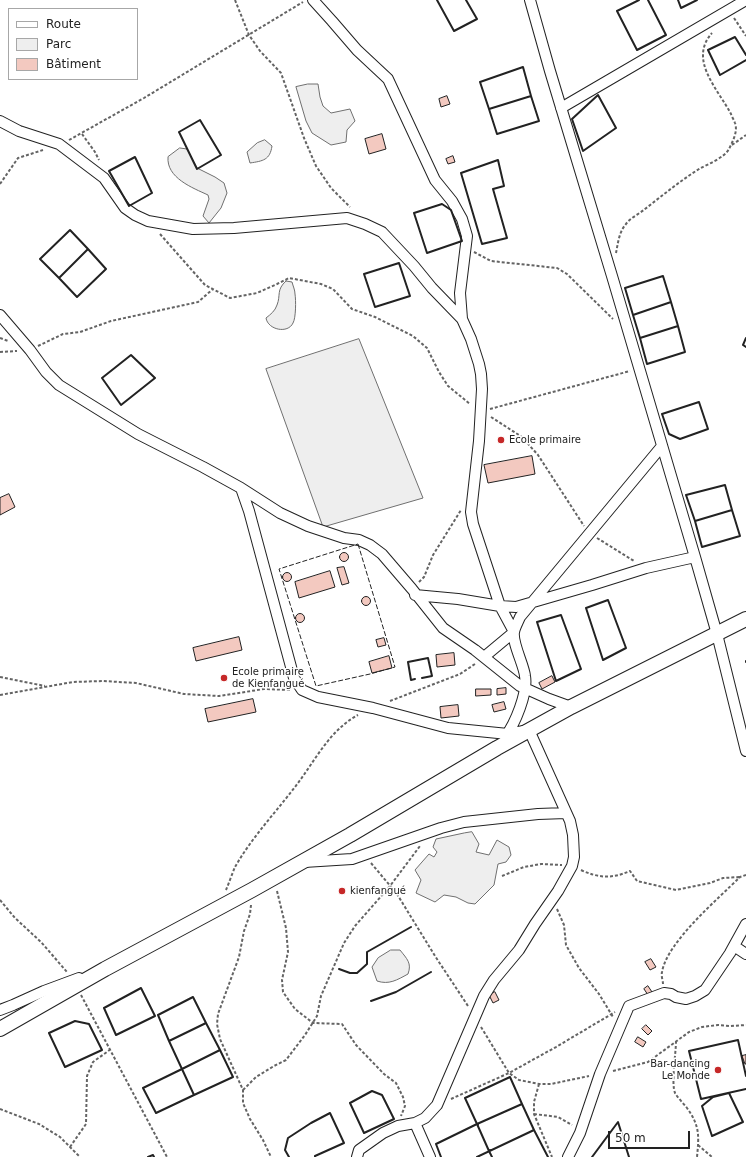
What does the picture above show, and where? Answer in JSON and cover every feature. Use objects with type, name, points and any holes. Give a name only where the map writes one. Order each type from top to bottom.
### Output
[{"type":"main road","points":[[0,1029],[75,982],[106,968],[252,890],[350,835],[529,730],[571,707],[741,622]]},
{"type":"street","points":[[313,0],[357,50],[388,79],[435,180],[452,201],[462,219],[467,236],[460,293],[462,319],[471,339],[479,364],[482,389],[479,442],[472,492],[472,524],[500,606],[514,632],[516,647],[525,676],[525,688],[518,714],[508,734],[497,748]]},
{"type":"street","points":[[530,0],[695,557],[717,634],[746,751]]},
{"type":"street","points":[[561,108],[746,0]]},
{"type":"street","points":[[0,121],[19,131],[58,144],[104,178],[125,208],[148,221],[193,229],[234,228],[347,218],[365,224],[382,232],[462,319]]},
{"type":"street","points":[[0,315],[30,350],[46,372],[59,385],[138,434],[241,488],[280,513],[308,526],[344,538],[358,540],[370,545],[382,554],[443,628],[484,657],[520,686],[571,707]]},
{"type":"street","points":[[484,657],[514,632],[520,617],[662,446]]},
{"type":"street","points":[[241,488],[262,556],[294,678],[302,690],[318,697],[373,708],[448,728],[508,734],[529,730],[570,821],[573,835],[574,857],[572,866],[558,892],[535,924],[519,950],[494,980],[484,996],[437,1105],[425,1118],[415,1123],[398,1126],[382,1133],[364,1145],[359,1150],[356,1157]]},
{"type":"street","points":[[413,592],[500,606],[516,607],[646,568],[695,557]]},
{"type":"street","points":[[741,622],[746,613]]},
{"type":"street","points":[[300,863],[352,859],[464,822],[538,814],[566,813]]},
{"type":"street","points":[[568,1157],[580,1133],[593,1091],[629,1006],[664,993],[686,999],[705,990],[734,946],[746,924]]},
{"type":"street","points":[[734,946],[746,954]]},
{"type":"street","points":[[0,1010],[44,991],[75,982]]},
{"type":"street","points":[[415,1123],[430,1157]]},
{"type":"path","points":[[235,0],[249,34],[260,51],[281,73],[304,138],[316,166],[331,188],[351,208]]},
{"type":"path","points":[[0,184],[18,158],[82,134],[306,0]]},
{"type":"path","points":[[729,10],[746,36]]},
{"type":"path","points":[[612,276],[618,239],[626,224],[666,192],[728,151],[735,138],[736,124],[707,75],[703,65],[703,47],[708,37],[714,30]]},
{"type":"path","points":[[82,134],[95,152],[104,178]]},
{"type":"path","points":[[731,146],[746,135]]},
{"type":"path","points":[[148,221],[205,285],[230,298],[258,293],[289,278],[321,284],[333,289],[352,309],[375,317],[413,336],[427,348],[448,386],[466,401],[522,437],[538,455],[589,534],[646,568]]},
{"type":"path","points":[[467,236],[474,251],[491,261],[557,268],[567,274],[629,334]]},
{"type":"path","points":[[0,352],[30,350],[64,334],[80,332],[111,321],[198,302],[213,289]]},
{"type":"path","points":[[481,411],[639,368]]},
{"type":"path","points":[[413,592],[424,577],[432,556],[472,492]]},
{"type":"path","points":[[220,906],[235,868],[247,848],[298,783],[328,740],[350,720],[373,708],[460,674],[484,657]]},
{"type":"path","points":[[0,676],[46,687]]},
{"type":"path","points":[[0,695],[73,682],[103,681],[136,683],[184,694],[220,696],[264,689],[302,690]]},
{"type":"path","points":[[244,1090],[256,1077],[286,1060],[305,1035],[317,1016],[321,996],[344,943],[355,926],[390,886],[430,832]]},
{"type":"path","points":[[364,855],[397,894],[435,956],[475,1016],[509,1073]]},
{"type":"path","points":[[502,876],[524,867],[541,864],[572,866],[592,875],[607,877],[620,876],[630,871],[637,881],[676,890],[710,883],[723,878],[740,877],[746,875]]},
{"type":"path","points":[[274,877],[286,928],[288,952],[282,980],[283,992],[295,1009],[312,1023],[342,1024],[356,1045],[384,1074],[396,1083],[403,1097],[405,1106],[398,1126]]},
{"type":"path","points":[[664,993],[662,973],[666,960],[685,933],[740,877]]},
{"type":"path","points":[[252,890],[250,914],[244,931],[240,957],[218,1014],[217,1024],[220,1039],[244,1090],[244,1103],[250,1119],[263,1140],[271,1157]]},
{"type":"path","points":[[558,892],[556,907],[564,925],[566,945],[579,968],[599,994],[611,1013],[619,1029]]},
{"type":"path","points":[[0,900],[15,918],[41,942],[75,982],[167,1157]]},
{"type":"path","points":[[437,1105],[509,1073],[556,1047],[611,1013],[629,1006]]},
{"type":"path","points":[[702,1027],[718,1025],[746,1025]]},
{"type":"path","points":[[676,1041],[675,1094],[688,1109],[697,1126],[697,1157]]},
{"type":"path","points":[[70,1147],[86,1124],[87,1076],[93,1062],[111,1049]]},
{"type":"path","points":[[539,1084],[534,1102],[534,1114],[552,1157]]},
{"type":"path","points":[[0,1109],[39,1124],[60,1137],[80,1157]]},
{"type":"path","points":[[534,1114],[558,1117],[570,1123],[580,1133]]},
{"type":"path","points":[[698,1145],[712,1157]]},
{"type":"green space","points":[[308,84],[318,84],[323,106],[331,113],[350,109],[355,121],[347,130],[346,142],[331,145],[312,133],[306,121],[296,87]]},
{"type":"green space","points":[[265,140],[272,146],[270,154],[265,159],[250,163],[247,152],[257,143]]},
{"type":"green space","points":[[180,148],[187,149],[197,168],[224,183],[227,193],[221,208],[209,223],[203,216],[209,199],[208,195],[188,185],[171,171],[168,157]]},
{"type":"green space","points":[[286,281],[292,282],[294,290],[296,304],[295,317],[293,323],[287,329],[278,329],[270,325],[266,318],[275,309],[281,287]]},
{"type":"green space","points":[[359,339],[423,498],[323,527],[266,369]]},
{"type":"green space","points":[[472,832],[479,844],[476,852],[489,855],[497,840],[509,847],[511,855],[506,862],[498,864],[494,885],[475,904],[468,903],[456,897],[444,895],[435,902],[416,893],[421,880],[415,870],[429,854],[434,857],[437,852],[433,847],[436,839]]},
{"type":"green space","points":[[391,950],[400,950],[407,959],[409,964],[408,974],[397,980],[389,982],[377,981],[372,967],[378,958]]},
{"type":"building","points":[[447,96],[450,104],[441,107],[439,99]]},
{"type":"building","points":[[382,134],[386,149],[369,154],[365,139]]},
{"type":"building","points":[[453,156],[455,162],[448,164],[446,159]]},
{"type":"building","points":[[532,456],[535,474],[488,483],[484,465]]},
{"type":"building","points":[[9,494],[15,507],[0,515],[0,498]]},
{"type":"building","points":[[344,552],[349,557],[344,562],[339,557]]},
{"type":"building","points":[[344,567],[349,583],[342,585],[337,568]]},
{"type":"building","points":[[330,571],[335,587],[299,598],[295,582]]},
{"type":"building","points":[[287,572],[292,577],[287,582],[282,577]]},
{"type":"building","points":[[366,596],[371,601],[366,606],[361,601]]},
{"type":"building","points":[[298,614],[302,614],[304,618],[302,622],[298,622],[296,620],[296,616]]},
{"type":"building","points":[[239,637],[242,650],[196,661],[193,648]]},
{"type":"building","points":[[384,638],[386,645],[378,647],[376,640]]},
{"type":"building","points":[[454,653],[455,665],[437,667],[436,655]]},
{"type":"building","points":[[389,656],[392,668],[372,673],[369,662]]},
{"type":"building","points":[[552,676],[555,682],[542,689],[539,683]]},
{"type":"building","points":[[506,688],[506,694],[497,695],[497,689]]},
{"type":"building","points":[[476,689],[491,689],[491,695],[476,696]]},
{"type":"building","points":[[253,699],[256,712],[208,722],[205,709]]},
{"type":"building","points":[[504,702],[506,709],[494,712],[492,705]]},
{"type":"building","points":[[458,705],[459,716],[441,718],[440,707]]},
{"type":"building","points":[[651,959],[656,967],[650,970],[645,962]]},
{"type":"building","points":[[648,986],[652,992],[648,995],[644,989]]},
{"type":"building","points":[[495,992],[499,1000],[493,1003],[489,995]]},
{"type":"building","points":[[646,1025],[652,1031],[648,1035],[642,1029]]},
{"type":"building","points":[[638,1037],[646,1042],[643,1047],[635,1042]]},
{"type":"building","points":[[746,1055],[746,1064],[745,1064],[742,1056]]},
{"type":"fence","points":[[358,544],[395,667],[316,686],[279,569],[358,544]]},
{"type":"wall","points":[[437,0],[454,31],[477,19],[466,0]]},
{"type":"wall","points":[[639,0],[617,11],[637,50],[666,35],[648,0]]},
{"type":"wall","points":[[678,0],[681,8],[697,0]]},
{"type":"wall","points":[[746,55],[735,37],[708,50],[720,75],[746,60]]},
{"type":"wall","points":[[523,67],[531,96],[489,109],[480,82],[523,67]]},
{"type":"wall","points":[[598,95],[616,128],[583,151],[572,119],[598,95]]},
{"type":"wall","points":[[531,96],[539,121],[497,134],[489,109],[531,96]]},
{"type":"wall","points":[[200,120],[221,155],[197,169],[179,132],[200,120]]},
{"type":"wall","points":[[135,157],[152,193],[129,206],[109,171],[135,157]]},
{"type":"wall","points":[[498,160],[504,186],[493,189],[507,238],[482,244],[461,173],[498,160]]},
{"type":"wall","points":[[442,204],[451,210],[462,241],[427,253],[414,213],[442,204]]},
{"type":"wall","points":[[70,230],[88,249],[59,278],[40,259],[70,230]]},
{"type":"wall","points":[[88,249],[106,269],[77,297],[59,278],[88,249]]},
{"type":"wall","points":[[399,263],[410,296],[375,307],[364,274],[399,263]]},
{"type":"wall","points":[[663,276],[671,302],[633,315],[625,288],[663,276]]},
{"type":"wall","points":[[671,302],[678,326],[640,338],[633,315],[671,302]]},
{"type":"wall","points":[[678,326],[685,352],[647,364],[640,338],[678,326]]},
{"type":"wall","points":[[746,338],[743,345],[746,347]]},
{"type":"wall","points":[[131,355],[155,378],[121,405],[102,378],[131,355]]},
{"type":"wall","points":[[699,402],[708,429],[680,439],[669,434],[662,414],[699,402]]},
{"type":"wall","points":[[725,485],[732,510],[695,521],[686,495],[725,485]]},
{"type":"wall","points":[[732,510],[740,536],[702,547],[695,521],[732,510]]},
{"type":"wall","points":[[608,600],[626,648],[603,660],[586,608],[608,600]]},
{"type":"wall","points":[[561,615],[581,669],[556,681],[537,622],[561,615]]},
{"type":"wall","points":[[415,679],[411,680],[408,662],[428,658],[432,676],[422,678]]},
{"type":"wall","points":[[339,969],[350,973],[357,973],[367,964],[367,952],[411,927]]},
{"type":"wall","points":[[371,1001],[396,992],[431,972]]},
{"type":"wall","points":[[141,988],[155,1016],[116,1035],[104,1008],[141,988]]},
{"type":"wall","points":[[193,997],[206,1023],[169,1041],[158,1015],[193,997]]},
{"type":"wall","points":[[75,1021],[89,1024],[102,1050],[65,1067],[49,1033],[75,1021]]},
{"type":"wall","points":[[182,1069],[220,1050],[206,1023],[169,1041],[194,1095],[233,1077],[220,1050],[182,1069]]},
{"type":"wall","points":[[746,1076],[738,1040],[689,1051],[701,1099],[746,1089]]},
{"type":"wall","points":[[182,1069],[194,1095],[156,1113],[143,1088],[182,1069]]},
{"type":"wall","points":[[510,1077],[522,1104],[477,1124],[465,1098],[510,1077]]},
{"type":"wall","points":[[372,1091],[382,1095],[394,1119],[364,1133],[350,1103],[372,1091]]},
{"type":"wall","points":[[729,1093],[743,1122],[712,1136],[702,1106],[713,1097],[729,1093]]},
{"type":"wall","points":[[477,1157],[534,1130],[522,1104],[477,1124],[489,1151]]},
{"type":"wall","points":[[289,1157],[285,1150],[288,1138],[330,1113],[344,1143],[315,1157]]},
{"type":"wall","points":[[592,1157],[618,1122],[629,1157]]},
{"type":"wall","points":[[441,1157],[436,1144],[477,1124],[478,1125]]},
{"type":"wall","points":[[534,1130],[548,1157]]},
{"type":"wall","points":[[490,1150],[489,1151],[492,1157]]},
{"type":"wall","points":[[148,1157],[153,1155],[154,1157]]},
{"type":"place","name":"Ecole primaire","points":[[501,440]]},
{"type":"place","name":"Ecole primaire de Kienfangué","points":[[224,678]]},
{"type":"place","name":"kienfangué","points":[[342,891]]},
{"type":"place","name":"Bar-dancing Le Monde","points":[[718,1070]]}]
